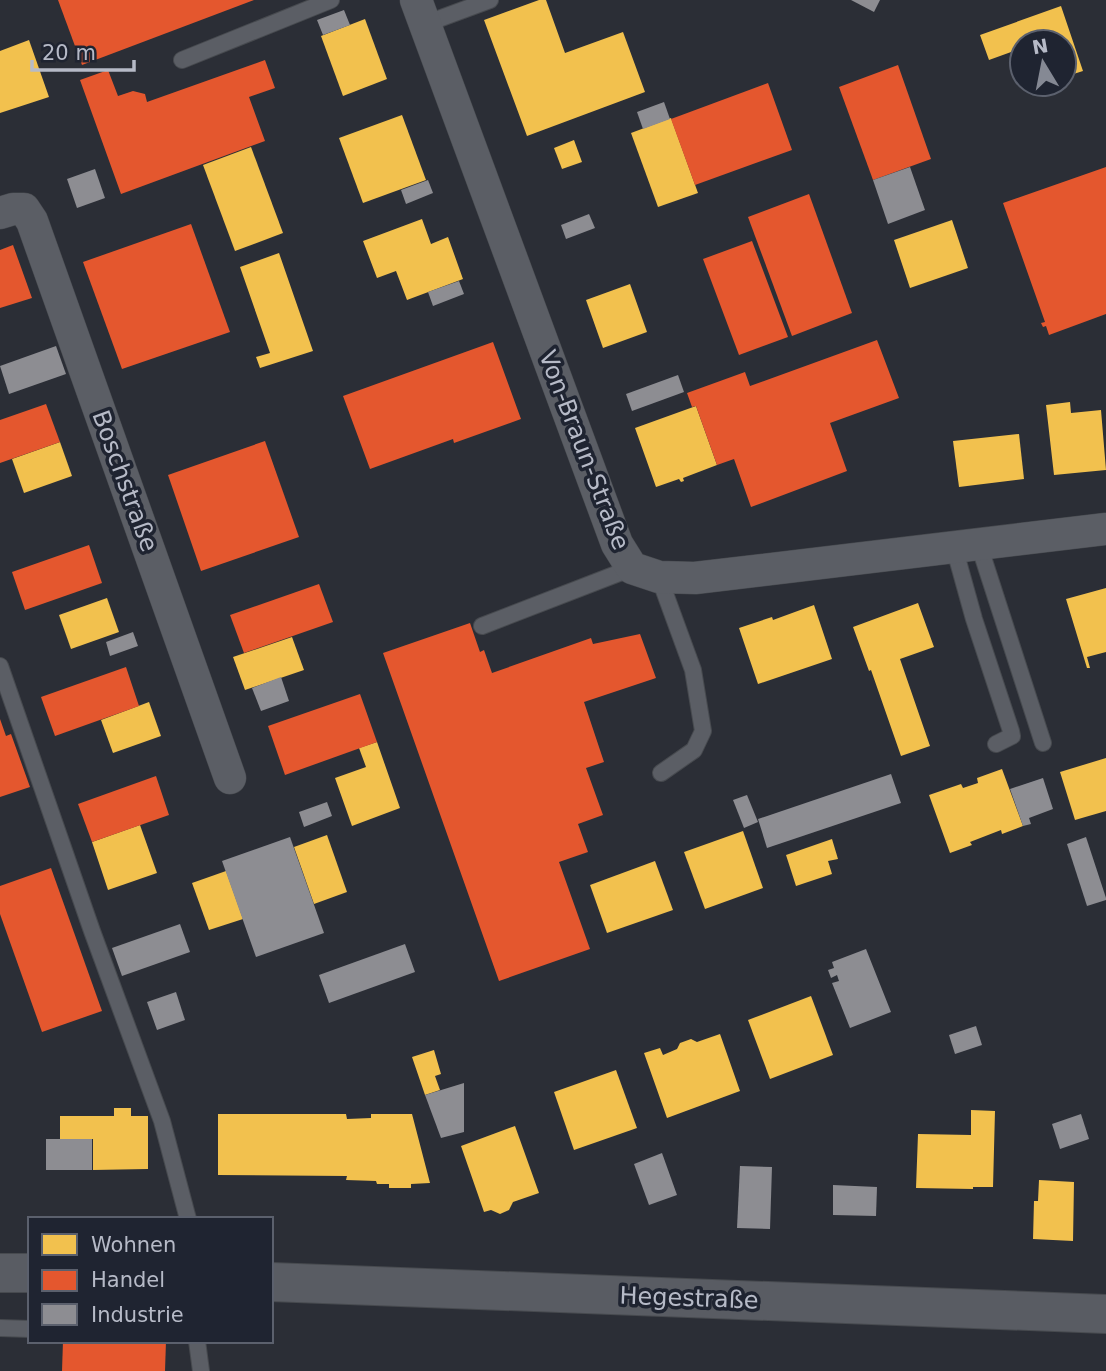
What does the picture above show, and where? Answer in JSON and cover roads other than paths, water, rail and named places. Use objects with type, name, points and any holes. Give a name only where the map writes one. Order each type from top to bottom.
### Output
[{"type":"street","name":"Von-Braun-Straße","points":[[421,12],[617,544],[645,572]]},
{"type":"street","name":"Boschstraße","points":[[0,213],[24,209],[32,221],[230,779]]},
{"type":"street","points":[[645,572],[695,579],[1106,529]]},
{"type":"street","points":[[0,1273],[28,1273]]},
{"type":"street","name":"Hegestraße","points":[[273,1282],[1106,1314]]},
{"type":"lane","points":[[182,60],[331,0]]},
{"type":"lane","points":[[421,12],[490,0]]},
{"type":"lane","points":[[967,546],[1043,743]]},
{"type":"lane","points":[[967,546],[974,619],[1012,731],[1010,738],[996,744]]},
{"type":"lane","points":[[482,626],[645,572],[693,670],[703,731],[694,750],[661,773]]},
{"type":"lane","points":[[0,666],[92,931],[162,1121],[187,1217]]},
{"type":"lane","points":[[0,1328],[28,1329]]},
{"type":"lane","points":[[197,1343],[201,1371]]}]
